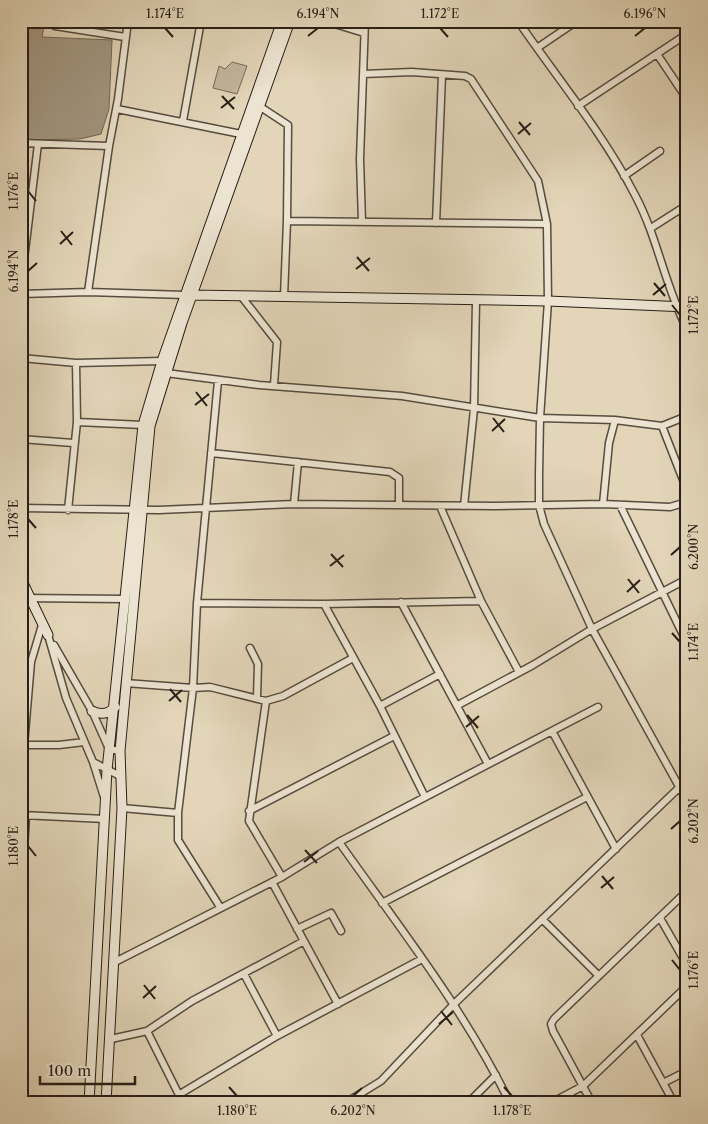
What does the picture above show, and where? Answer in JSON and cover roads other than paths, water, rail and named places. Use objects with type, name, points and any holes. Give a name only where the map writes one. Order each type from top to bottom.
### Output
[{"type":"main road","points":[[89,1103],[107,770],[125,599],[150,426],[241,134],[282,21]]},
{"type":"main road","points":[[106,1103],[111,1039],[113,963],[122,808],[120,752],[143,425],[162,361],[190,295],[290,21]]},
{"type":"main road","points":[[190,295],[548,301],[682,306]]},
{"type":"main road","points":[[21,579],[26,599],[48,635]]},
{"type":"main road","points":[[92,711],[97,714],[107,713],[115,707]]},
{"type":"street","points":[[55,21],[55,26],[125,38]]},
{"type":"street","points":[[88,292],[128,21]]},
{"type":"street","points":[[183,122],[201,21]]},
{"type":"street","points":[[325,21],[364,33]]},
{"type":"street","points":[[362,222],[360,159],[365,21]]},
{"type":"street","points":[[518,21],[578,106],[624,176],[651,228],[682,306],[687,329]]},
{"type":"street","points":[[537,48],[577,21]]},
{"type":"street","points":[[578,106],[687,34]]},
{"type":"street","points":[[656,54],[687,99]]},
{"type":"street","points":[[362,74],[412,72],[465,76],[476,86],[538,181],[547,224],[548,301],[540,418],[539,505],[555,550],[592,629],[678,788],[687,801]]},
{"type":"street","points":[[436,223],[442,75]]},
{"type":"street","points":[[259,106],[288,125],[284,297]]},
{"type":"street","points":[[116,109],[241,134]]},
{"type":"street","points":[[21,143],[109,146]]},
{"type":"street","points":[[21,284],[25,210],[38,144]]},
{"type":"street","points":[[624,176],[660,150]]},
{"type":"street","points":[[651,228],[687,205]]},
{"type":"street","points":[[287,221],[547,224]]},
{"type":"street","points":[[21,294],[88,292],[190,295]]},
{"type":"street","points":[[242,296],[277,342],[274,385]]},
{"type":"street","points":[[464,506],[474,409],[476,300]]},
{"type":"street","points":[[21,358],[76,363],[162,361]]},
{"type":"street","points":[[68,510],[73,443],[77,422],[76,363]]},
{"type":"street","points":[[166,372],[218,381],[402,396],[474,409],[540,418],[615,420],[662,426],[687,416]]},
{"type":"street","points":[[218,381],[197,603],[193,688],[178,813],[178,840],[220,907]]},
{"type":"street","points":[[603,504],[609,443],[615,420]]},
{"type":"street","points":[[77,422],[143,425]]},
{"type":"street","points":[[662,426],[687,490]]},
{"type":"street","points":[[21,439],[73,443]]},
{"type":"street","points":[[211,453],[390,472],[399,478],[399,504]]},
{"type":"street","points":[[294,504],[298,462]]},
{"type":"street","points":[[21,508],[138,510],[294,504],[440,506],[603,504],[670,507],[687,502]]},
{"type":"street","points":[[440,506],[481,601],[519,672]]},
{"type":"street","points":[[620,506],[687,643]]},
{"type":"street","points":[[458,705],[592,629],[687,579]]},
{"type":"street","points":[[26,599],[125,599]]},
{"type":"street","points":[[197,603],[324,604],[481,601]]},
{"type":"street","points":[[401,602],[488,764]]},
{"type":"street","points":[[324,604],[380,706],[425,798]]},
{"type":"street","points":[[42,625],[31,662],[22,745],[60,745],[84,742]]},
{"type":"street","points":[[48,635],[92,711],[109,749],[120,752]]},
{"type":"street","points":[[48,635],[66,698],[93,762],[105,801]]},
{"type":"street","points":[[250,648],[258,664],[257,698]]},
{"type":"street","points":[[125,683],[193,688],[210,687],[266,701],[283,696],[353,658]]},
{"type":"street","points":[[380,706],[440,674]]},
{"type":"street","points":[[266,701],[249,811],[250,827],[282,878]]},
{"type":"street","points":[[113,963],[220,907],[282,878],[338,842],[598,708]]},
{"type":"street","points":[[552,731],[616,848]]},
{"type":"street","points":[[249,811],[394,736]]},
{"type":"street","points":[[93,762],[120,776]]},
{"type":"street","points":[[326,1103],[344,1102],[381,1081],[454,1004],[687,780]]},
{"type":"street","points":[[382,903],[587,797]]},
{"type":"street","points":[[122,808],[178,813]]},
{"type":"street","points":[[21,900],[23,815],[105,819]]},
{"type":"street","points":[[338,842],[454,1004],[496,1075],[510,1103]]},
{"type":"street","points":[[272,882],[338,1004]]},
{"type":"street","points":[[592,1103],[551,1024],[687,891]]},
{"type":"street","points":[[297,929],[331,913],[341,932]]},
{"type":"street","points":[[660,918],[687,965]]},
{"type":"street","points":[[542,919],[599,976]]},
{"type":"street","points":[[111,1039],[147,1031],[192,1001],[304,941]]},
{"type":"street","points":[[180,1094],[277,1036],[422,960]]},
{"type":"street","points":[[244,974],[277,1036]]},
{"type":"street","points":[[551,1103],[583,1086],[687,986]]},
{"type":"street","points":[[147,1031],[183,1103]]},
{"type":"street","points":[[637,1035],[674,1103]]},
{"type":"street","points":[[663,1083],[687,1071]]},
{"type":"street","points":[[468,1103],[496,1075]]}]
